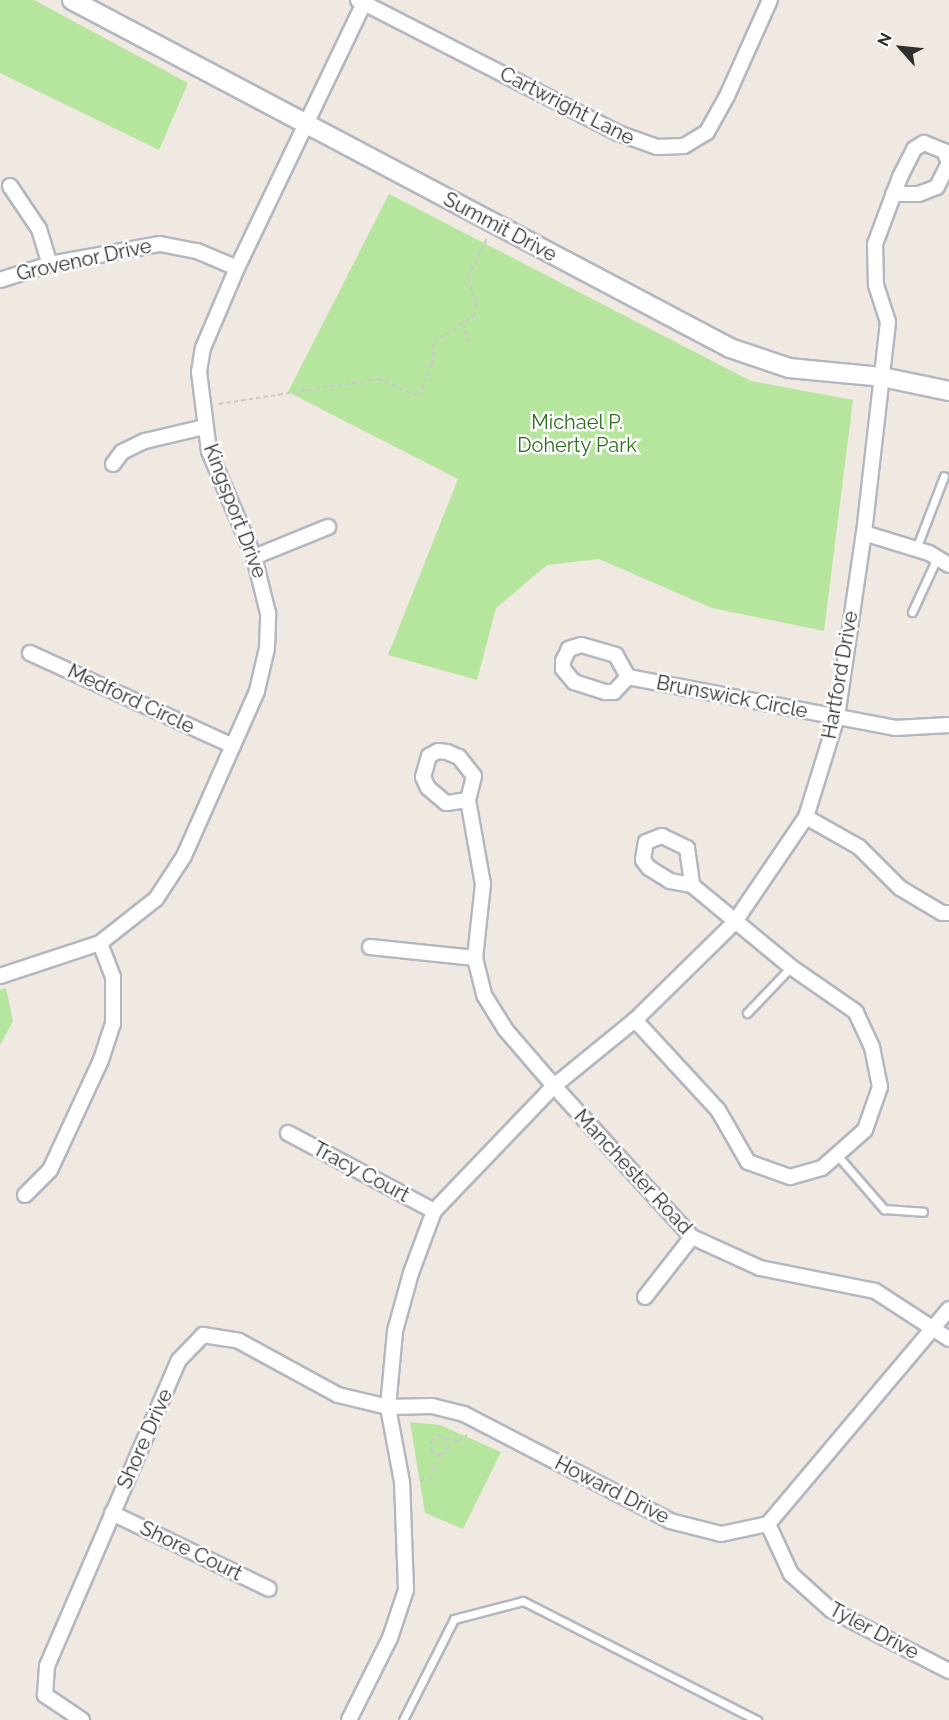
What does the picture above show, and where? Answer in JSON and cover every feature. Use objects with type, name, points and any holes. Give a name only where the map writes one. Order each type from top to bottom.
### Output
[{"type":"street","name":"Summit Drive","points":[[72,0],[730,348],[789,368],[882,377],[949,392]]},
{"type":"street","name":"Cartwright Lane","points":[[361,1],[618,133],[641,144],[665,147],[697,140],[716,121],[770,0]]},
{"type":"street","name":"Kingsport Drive","points":[[0,976],[100,943],[156,899],[170,880],[257,691],[267,648],[268,613],[254,557],[209,451],[204,427],[199,372],[203,348],[237,268],[361,1]]},
{"type":"street","points":[[10,186],[39,229],[50,264]]},
{"type":"street","name":"Hartford Drive","points":[[434,1211],[554,1086],[635,1020],[734,923],[806,818],[837,717],[864,533],[888,322],[876,284],[875,244],[894,194]]},
{"type":"street","name":"Grovenor Drive","points":[[0,280],[50,264],[160,243],[190,249],[237,268]]},
{"type":"street","points":[[112,464],[122,452],[144,441],[204,427]]},
{"type":"street","points":[[254,557],[328,527]]},
{"type":"street","points":[[864,533],[915,549],[943,562]]},
{"type":"street","name":"Brunswick Circle","points":[[581,645],[616,655],[628,677],[614,692],[605,692],[574,682],[563,669],[563,661],[569,649],[581,645]]},
{"type":"street","name":"Medford Circle","points":[[30,653],[233,746]]},
{"type":"street","name":"Brunswick Circle","points":[[628,677],[895,728],[949,725]]},
{"type":"street","name":"Manchester Road","points":[[468,800],[483,884],[475,958],[484,995],[505,1029],[554,1086],[692,1237],[760,1268],[875,1291],[936,1328],[949,1340]]},
{"type":"street","points":[[806,818],[859,847],[900,888],[942,913],[949,913]]},
{"type":"street","points":[[635,1020],[718,1110],[748,1162],[790,1177],[822,1168],[865,1130],[880,1087],[872,1047],[856,1012],[791,967],[734,923],[692,885]]},
{"type":"street","points":[[25,1195],[50,1170],[102,1060],[110,1033],[115,999],[113,977],[100,943]]},
{"type":"street","points":[[370,947],[475,958]]},
{"type":"street","name":"Tracy Court","points":[[288,1133],[434,1211]]},
{"type":"street","points":[[349,1720],[390,1638],[406,1590],[402,1482],[388,1407],[395,1330],[411,1273],[434,1211]]},
{"type":"street","points":[[645,1296],[692,1237]]},
{"type":"street","points":[[768,1524],[936,1328],[949,1309]]},
{"type":"street","name":"Shore Drive","points":[[82,1720],[45,1695],[47,1666],[179,1360],[203,1335],[239,1341],[338,1395],[388,1407]]},
{"type":"street","name":"Howard Drive","points":[[388,1407],[432,1406],[464,1414],[670,1521],[721,1534],[768,1524]]},
{"type":"street","name":"Shore Court","points":[[112,1513],[269,1589]]},
{"type":"street","name":"Tyler Drive","points":[[768,1524],[791,1575],[831,1610],[949,1671]]},
{"type":"lane","points":[[915,549],[944,476]]},
{"type":"lane","points":[[912,612],[943,562]]},
{"type":"lane","points":[[747,1013],[791,967]]},
{"type":"lane","points":[[837,1155],[884,1209],[922,1212]]},
{"type":"lane","points":[[404,1720],[454,1619],[523,1601],[757,1720]]},
{"type":"path","points":[[219,404],[378,379],[419,396],[432,364],[434,342],[463,324],[476,309],[468,277],[487,238]]},
{"type":"path","points":[[463,324],[470,346]]},
{"type":"path","points":[[440,1456],[432,1452],[431,1441],[438,1435],[459,1441],[467,1435]]},
{"type":"path","points":[[420,1480],[430,1479],[440,1456],[449,1447],[446,1438]]},
{"type":"green space","points":[[0,0],[34,0],[188,83],[159,150],[0,73]]},
{"type":"green space","name":"Michael P. Doherty Park","points":[[389,194],[751,381],[853,400],[824,631],[712,608],[599,559],[547,565],[496,608],[477,680],[388,655],[458,479],[288,392]]},
{"type":"green space","points":[[6,988],[13,1021],[0,1045],[0,990]]},
{"type":"green space","points":[[410,1422],[440,1425],[501,1452],[463,1529],[425,1513]]}]
